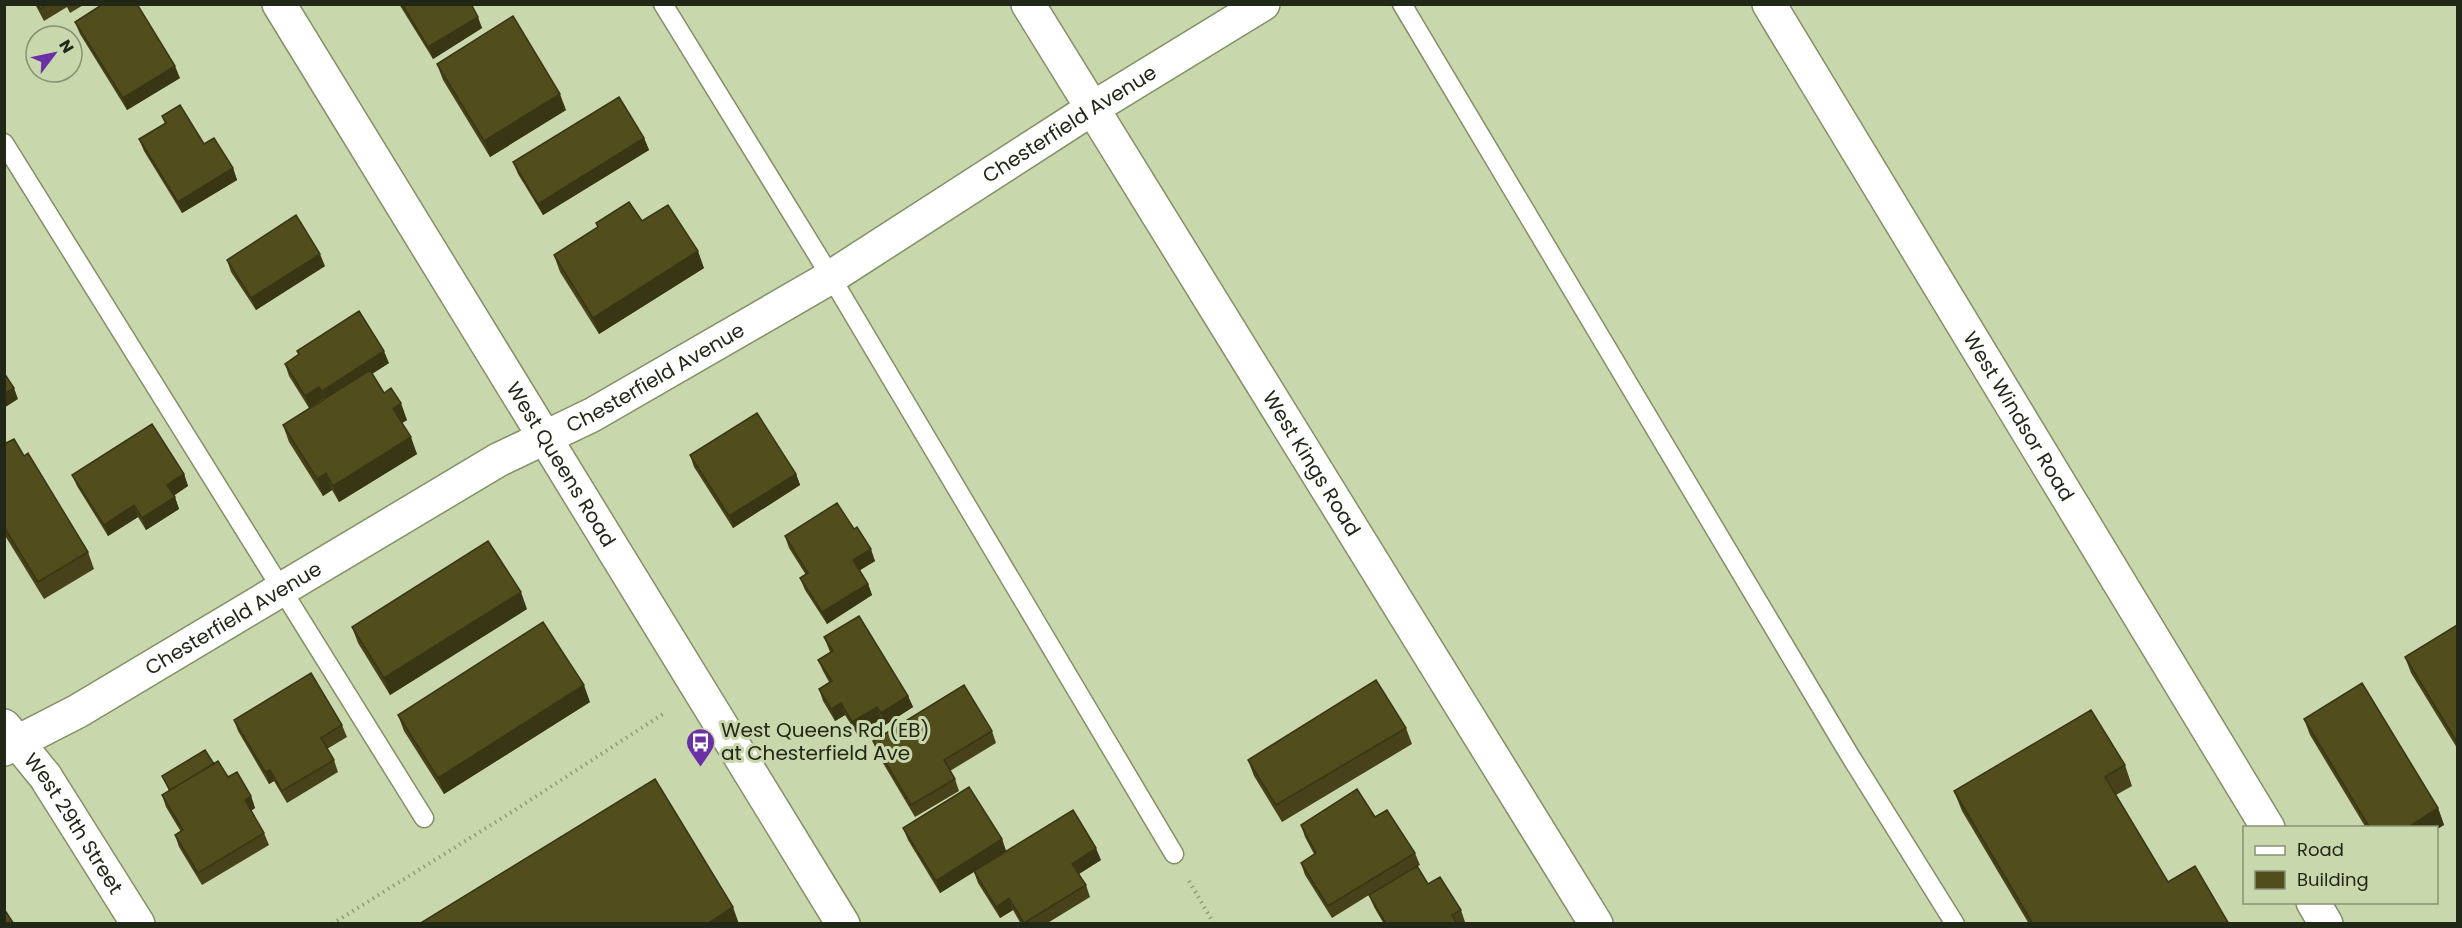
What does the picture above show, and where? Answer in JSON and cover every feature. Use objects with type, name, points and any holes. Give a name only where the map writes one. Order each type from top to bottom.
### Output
[{"type":"street","name":"West Queens Road","points":[[279,4],[843,924]]},
{"type":"street","name":"West Kings Road","points":[[1029,4],[1596,924]]},
{"type":"street","name":"Chesterfield Avenue","points":[[9,739],[78,711],[498,460],[592,415],[831,277],[1093,108],[1263,4]]},
{"type":"street","name":"West Windsor Road","points":[[1768,4],[2267,826]]},
{"type":"street","name":"West 29th Street","points":[[9,739],[45,776],[138,924]]},
{"type":"street","points":[[2314,904],[2326,924]]},
{"type":"lane","points":[[663,4],[831,277],[1174,854]]},
{"type":"lane","points":[[1402,4],[1825,713],[1955,924]]},
{"type":"lane","points":[[4,143],[424,818]]},
{"type":"path","points":[[332,924],[515,810],[666,712]]},
{"type":"path","points":[[1174,854],[1214,924]]},
{"type":"building","points":[[37,4],[47,4],[40,9]]},
{"type":"building","points":[[103,4],[137,4],[175,66],[123,98],[84,36],[84,24],[75,22]]},
{"type":"building","points":[[402,4],[471,4],[478,17],[428,47]]},
{"type":"building","points":[[513,16],[560,94],[484,141],[437,64]]},
{"type":"building","points":[[619,97],[644,138],[538,204],[513,162]]},
{"type":"building","points":[[180,105],[204,144],[214,138],[233,168],[178,202],[139,139],[166,123],[162,116]]},
{"type":"building","points":[[629,202],[642,221],[668,205],[698,251],[593,318],[554,255],[598,227],[596,223]]},
{"type":"building","points":[[296,215],[320,254],[251,298],[227,260]]},
{"type":"building","points":[[359,311],[384,351],[322,391],[319,387],[305,396],[285,364],[299,354],[297,351]]},
{"type":"building","points":[[370,370],[384,393],[391,388],[401,403],[393,409],[411,437],[333,486],[326,473],[317,479],[283,425]]},
{"type":"building","points":[[4,373],[14,388],[4,394]]},
{"type":"building","points":[[757,413],[796,474],[729,516],[690,455]]},
{"type":"building","points":[[152,424],[184,474],[167,485],[175,497],[142,518],[134,505],[104,525],[72,475]]},
{"type":"building","points":[[14,439],[24,456],[28,453],[88,552],[38,582],[4,527],[4,444]]},
{"type":"building","points":[[837,503],[854,529],[857,527],[871,549],[853,560],[868,584],[822,612],[800,578],[808,573],[785,536]]},
{"type":"building","points":[[488,541],[521,592],[384,678],[352,627]]},
{"type":"building","points":[[859,616],[908,696],[881,713],[877,707],[852,722],[841,703],[831,709],[819,689],[832,681],[818,660],[833,651],[824,637]]},
{"type":"building","points":[[543,622],[584,685],[438,778],[398,715]]},
{"type":"building","points":[[2457,625],[2457,742],[2405,657]]},
{"type":"building","points":[[311,673],[342,725],[321,738],[334,760],[282,791],[270,770],[265,772],[234,720]]},
{"type":"building","points":[[1376,680],[1406,728],[1276,805],[1248,760]]},
{"type":"building","points":[[2362,683],[2438,808],[2410,826],[2369,826],[2304,719]]},
{"type":"building","points":[[964,685],[992,731],[944,760],[955,779],[911,805],[873,741]]},
{"type":"building","points":[[2091,710],[2125,765],[2105,777],[2168,882],[2195,866],[2229,924],[2033,924],[1954,791]]},
{"type":"building","points":[[205,750],[214,764],[170,790],[162,776]]},
{"type":"building","points":[[218,761],[228,777],[237,772],[251,796],[245,800],[264,833],[198,873],[175,835],[183,830],[162,795]]},
{"type":"building","points":[[655,779],[733,907],[707,924],[419,924]]},
{"type":"building","points":[[969,787],[1002,839],[936,881],[903,828]]},
{"type":"building","points":[[1357,789],[1375,817],[1387,810],[1415,853],[1328,906],[1301,863],[1316,853],[1301,825]]},
{"type":"building","points":[[1073,810],[1096,848],[1072,864],[1086,885],[1024,923],[1009,898],[996,907],[974,871]]},
{"type":"building","points":[[1417,866],[1428,884],[1440,877],[1461,910],[1452,915],[1457,924],[1386,924],[1369,895]]},
{"type":"building","points":[[4,909],[14,924],[4,924]]},
{"type":"place","name":"West Queens Rd (EB) at Chesterfield Ave","points":[[700,768]]}]
